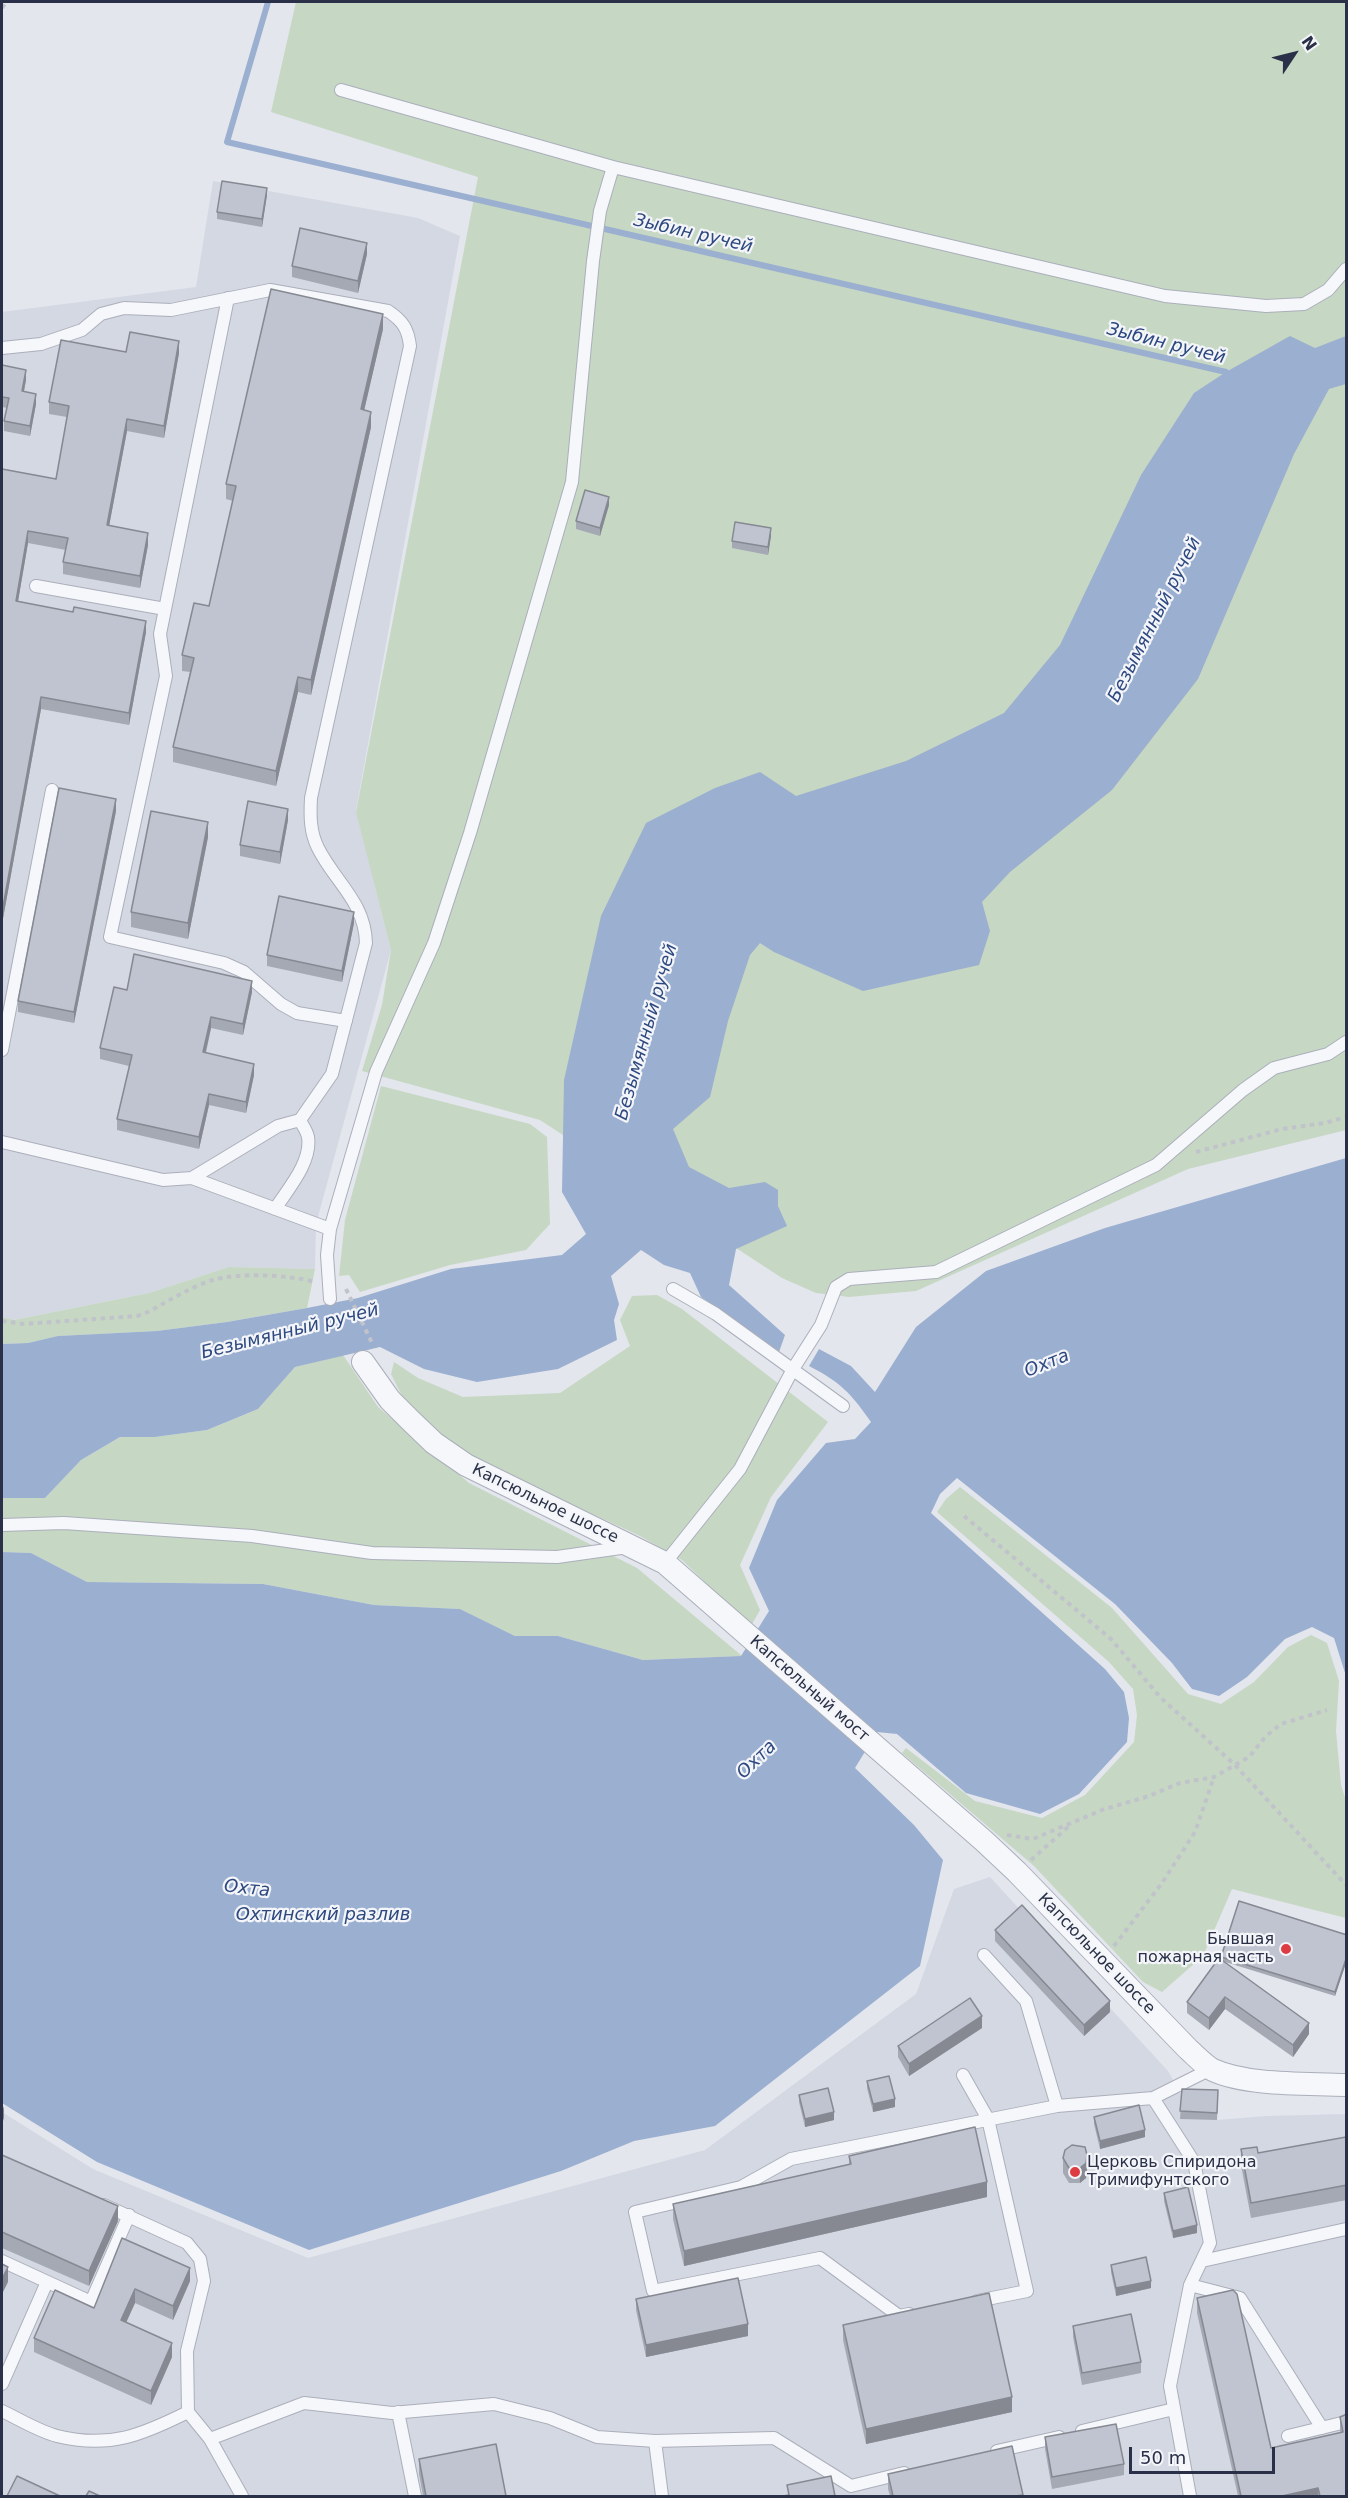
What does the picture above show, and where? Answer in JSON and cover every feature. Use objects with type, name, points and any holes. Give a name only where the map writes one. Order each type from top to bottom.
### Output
[{"type":"street","name":"Капсюльное шоссе","points":[[369,1356],[390,1400],[434,1443],[466,1466],[665,1563],[741,1629]]},
{"type":"street","name":"Капсюльный мост","points":[[741,1629],[877,1748]]},
{"type":"street","name":"Капсюльное шоссе","points":[[877,1748],[1017,1872],[1188,2049],[1211,2069],[1229,2076],[1277,2076],[1347,2085]]},
{"type":"lane","points":[[341,90],[613,167],[1165,296],[1266,306],[1304,304],[1328,290],[1347,269]]},
{"type":"lane","points":[[330,1299],[327,1255],[330,1229],[376,1072],[434,943],[470,833],[572,482],[593,261],[600,211],[613,167]]},
{"type":"lane","points":[[2,348],[41,344],[82,330],[100,314],[124,308],[171,310],[270,290],[388,310],[400,319],[408,331],[410,346],[311,798],[310,823],[318,848],[356,905],[365,925],[366,943],[332,1074],[300,1120],[278,1126],[192,1178]]},
{"type":"lane","points":[[228,298],[160,634],[166,676],[110,937],[224,963],[244,972],[281,1004],[297,1013],[346,1021]]},
{"type":"lane","points":[[36,586],[165,609]]},
{"type":"lane","points":[[2,1050],[52,790]]},
{"type":"lane","points":[[665,1563],[740,1469],[793,1369],[821,1325],[836,1287],[849,1279],[936,1272],[1156,1166],[1243,1090],[1274,1068],[1328,1054],[1347,1042]]},
{"type":"lane","points":[[275,1209],[301,1168],[308,1150],[308,1136],[300,1120]]},
{"type":"lane","points":[[2,1142],[164,1180],[192,1178],[330,1229]]},
{"type":"lane","points":[[672,1289],[716,1314],[843,1406]]},
{"type":"lane","points":[[2,1525],[64,1523],[252,1536],[372,1553],[557,1557],[632,1546]]},
{"type":"lane","points":[[984,1955],[1026,2001],[1057,2106]]},
{"type":"lane","points":[[922,2311],[899,2316],[820,2258],[653,2291],[634,2212],[741,2187],[791,2159],[1057,2106],[1153,2098],[1211,2069]]},
{"type":"lane","points":[[963,2075],[988,2120],[1027,2291],[968,2302]]},
{"type":"lane","points":[[1153,2098],[1194,2162],[1210,2243],[1190,2285],[1181,2320],[1170,2386],[1190,2496]]},
{"type":"lane","points":[[97,2202],[187,2243],[200,2259],[204,2281],[187,2351],[188,2412],[210,2439],[242,2496]]},
{"type":"lane","points":[[2,2261],[91,2302],[129,2216]]},
{"type":"lane","points":[[1202,2261],[1347,2229]]},
{"type":"lane","points":[[2,2384],[47,2282]]},
{"type":"lane","points":[[1190,2285],[1240,2298],[1322,2428]]},
{"type":"lane","points":[[210,2439],[304,2403],[398,2412],[494,2404],[550,2418],[597,2437],[654,2441],[774,2438],[851,2486],[921,2469]]},
{"type":"lane","points":[[990,2453],[1174,2409]]},
{"type":"lane","points":[[2,2411],[56,2436],[103,2442],[144,2434],[188,2412]]},
{"type":"lane","points":[[398,2412],[415,2496]]},
{"type":"lane","points":[[1288,2436],[1347,2422]]},
{"type":"lane","points":[[654,2441],[662,2496]]},
{"type":"path","points":[[2,8],[6,2]]},
{"type":"path","points":[[1193,1154],[1282,1129],[1325,1123],[1347,1117]]},
{"type":"path","points":[[2,1321],[34,1324],[137,1316],[153,1311],[202,1284],[230,1277],[300,1278],[328,1286]]},
{"type":"path","points":[[349,1295],[369,1356]]},
{"type":"path","points":[[964,1516],[1112,1639],[1160,1697],[1234,1764],[1347,1885]]},
{"type":"path","points":[[984,1841],[1008,1835],[1033,1839],[1102,1809],[1149,1796],[1180,1783],[1214,1777],[1249,1757],[1266,1736],[1281,1724],[1327,1710]]},
{"type":"path","points":[[1102,1961],[1162,1883],[1195,1832],[1214,1777]]},
{"type":"path","points":[[1017,1872],[1072,1823]]},
{"type":"shaded area","points":[[213,181],[418,218],[460,236],[356,810],[391,950],[316,1224],[315,1269],[229,1267],[149,1293],[14,1320],[2,1317],[2,312],[196,287]]},
{"type":"shaded area","points":[[990,1877],[1168,2071],[1182,2096],[1218,2098],[1217,2120],[1346,2114],[1346,2496],[2,2496],[2,2112],[93,2169],[308,2258],[705,2150],[916,1994],[954,1889]]},
{"type":"green space","points":[[296,2],[1346,2],[1346,1130],[1188,1169],[916,1291],[849,1297],[816,1293],[782,1278],[540,1120],[362,1071],[382,1005],[391,950],[356,812],[478,177],[271,112]]},
{"type":"green space","points":[[381,1086],[530,1124],[547,1137],[550,1224],[526,1250],[450,1265],[360,1292],[349,1275],[339,1276],[345,1220]]},
{"type":"green space","points":[[229,1267],[315,1269],[307,1308],[157,1331],[59,1336],[28,1343],[2,1344],[2,1317],[14,1320],[149,1293]]},
{"type":"green space","points":[[657,1295],[682,1309],[828,1422],[771,1497],[740,1565],[760,1610],[751,1626],[682,1560],[640,1536],[493,1468],[447,1441],[403,1398],[391,1374],[394,1362],[418,1378],[463,1397],[560,1393],[630,1346],[620,1320],[632,1296]]},
{"type":"green space","points":[[343,1355],[378,1407],[469,1483],[637,1568],[742,1656],[643,1660],[558,1636],[515,1636],[460,1609],[374,1605],[263,1584],[87,1582],[31,1553],[2,1552],[2,1498],[45,1498],[81,1460],[120,1437],[155,1437],[207,1430],[258,1409],[295,1367]]},
{"type":"green space","points":[[960,1487],[1112,1608],[1188,1694],[1221,1704],[1254,1682],[1288,1647],[1311,1635],[1327,1643],[1339,1681],[1336,1731],[1341,1785],[1346,1801],[1346,1918],[1232,1889],[1203,1956],[1162,1992],[1143,1982],[1034,1866],[902,1753],[906,1748],[975,1801],[1042,1818],[1085,1795],[1134,1742],[1137,1715],[1133,1689],[1109,1662],[937,1512],[946,1499]]},
{"type":"water","name":"Безымянный ручей","points":[[1290,336],[1315,348],[1346,336],[1346,384],[1329,389],[1294,454],[1198,679],[1112,790],[1010,872],[982,902],[990,931],[979,965],[863,991],[774,952],[760,943],[750,955],[728,1021],[710,1097],[673,1129],[689,1167],[729,1188],[765,1182],[778,1190],[778,1206],[787,1226],[736,1249],[729,1285],[785,1335],[779,1352],[701,1297],[690,1273],[664,1265],[641,1250],[611,1276],[619,1304],[614,1320],[617,1340],[558,1369],[477,1382],[424,1369],[380,1347],[295,1367],[258,1409],[207,1430],[155,1437],[120,1437],[81,1460],[45,1498],[2,1498],[2,1344],[28,1343],[58,1336],[157,1331],[307,1308],[358,1298],[451,1269],[562,1255],[586,1234],[562,1192],[564,1080],[601,916],[646,823],[715,788],[760,772],[796,796],[906,761],[1004,713],[1060,645],[1141,475],[1194,393]]},
{"type":"water","name":"Охтинский разлив","points":[[1346,1158],[1346,1676],[1334,1638],[1312,1627],[1285,1639],[1247,1677],[1219,1696],[1192,1689],[1172,1663],[1115,1604],[957,1478],[940,1494],[931,1513],[1105,1669],[1124,1692],[1129,1718],[1127,1742],[1079,1794],[1040,1814],[966,1793],[897,1734],[877,1732],[855,1768],[914,1825],[943,1860],[920,1966],[715,2126],[634,2141],[561,2171],[309,2250],[97,2162],[2,2103],[2,1552],[31,1553],[87,1582],[263,1584],[374,1605],[460,1609],[515,1636],[558,1636],[643,1660],[741,1656],[769,1611],[749,1568],[777,1500],[826,1443],[855,1439],[871,1422],[844,1389],[809,1366],[819,1349],[851,1366],[875,1392],[916,1327],[986,1271],[1105,1228]]},
{"type":"building","points":[[222,181],[267,188],[262,219],[217,212]]},
{"type":"building","points":[[300,228],[367,243],[358,281],[292,266]]},
{"type":"building","points":[[271,289],[383,314],[361,409],[371,412],[311,680],[298,677],[276,771],[173,747],[194,658],[182,655],[194,603],[209,606],[236,486],[226,484]]},
{"type":"building","points":[[130,332],[179,341],[164,426],[127,419],[107,525],[148,533],[140,576],[63,562],[68,538],[28,531],[16,601],[73,612],[74,607],[146,621],[129,713],[41,697],[2,912],[2,469],[56,479],[69,406],[49,402],[61,340],[126,352]]},
{"type":"building","points":[[2,365],[26,370],[22,391],[36,394],[30,426],[4,421],[9,398],[2,397]]},
{"type":"building","points":[[585,490],[609,497],[600,528],[576,521]]},
{"type":"building","points":[[735,522],[771,528],[768,547],[732,541]]},
{"type":"building","points":[[59,788],[116,799],[74,1012],[18,1001]]},
{"type":"building","points":[[248,801],[288,809],[280,852],[240,845]]},
{"type":"building","points":[[151,811],[208,822],[188,923],[131,912]]},
{"type":"building","points":[[279,896],[354,912],[342,971],[267,955]]},
{"type":"building","points":[[134,954],[252,981],[243,1024],[211,1017],[203,1052],[254,1064],[246,1102],[209,1094],[199,1137],[117,1119],[132,1055],[100,1048],[114,987],[127,990]]},
{"type":"building","name":"Бывшая пожарная часть","points":[[1239,1901],[1347,1935],[1347,1956],[1335,1992],[1221,1957]]},
{"type":"building","points":[[1022,1905],[1110,2001],[1084,2025],[995,1930]]},
{"type":"building","points":[[1219,1958],[1309,2023],[1293,2045],[1225,1997],[1209,2018],[1187,2002]]},
{"type":"building","points":[[970,1998],[982,2016],[909,2064],[898,2046]]},
{"type":"building","points":[[889,2076],[895,2099],[873,2104],[867,2081]]},
{"type":"building","points":[[828,2088],[834,2112],[805,2119],[799,2095]]},
{"type":"building","points":[[1182,2089],[1218,2090],[1217,2113],[1180,2111]]},
{"type":"building","points":[[1139,2105],[1145,2130],[1100,2141],[1094,2117]]},
{"type":"building","points":[[975,2127],[987,2182],[684,2251],[673,2204],[851,2164],[849,2156]]},
{"type":"building","points":[[1346,2137],[1347,2185],[1251,2203],[1241,2149],[1257,2147],[1258,2153]]},
{"type":"building","points":[[1072,2145],[1085,2147],[1086,2163],[1080,2168],[1069,2168],[1063,2158],[1065,2150]]},
{"type":"building","points":[[2,2155],[118,2206],[89,2271],[2,2232]]},
{"type":"building","points":[[1188,2187],[1197,2225],[1173,2231],[1164,2193]]},
{"type":"building","points":[[122,2238],[190,2268],[173,2306],[135,2289],[121,2320],[172,2343],[151,2391],[34,2338],[55,2290],[94,2308]]},
{"type":"building","points":[[1146,2257],[1151,2281],[1116,2288],[1111,2265]]},
{"type":"building","points":[[2,2264],[8,2267],[2,2279]]},
{"type":"building","points":[[738,2278],[748,2324],[646,2345],[636,2299]]},
{"type":"building","points":[[1233,2290],[1237,2294],[1271,2448],[1343,2432],[1340,2417],[1347,2414],[1347,2496],[1320,2496],[1318,2488],[1282,2496],[1241,2496],[1197,2298]]},
{"type":"building","points":[[989,2293],[1012,2397],[866,2429],[843,2325]]},
{"type":"building","points":[[1131,2314],[1141,2362],[1082,2373],[1073,2326]]},
{"type":"building","points":[[1116,2424],[1124,2464],[1052,2477],[1045,2437]]},
{"type":"building","points":[[496,2444],[506,2496],[426,2496],[419,2459]]},
{"type":"building","points":[[1012,2446],[1023,2495],[893,2496],[888,2474]]},
{"type":"building","points":[[17,2476],[60,2496],[7,2496]]},
{"type":"building","points":[[831,2476],[835,2496],[783,2496],[789,2495],[787,2485]]},
{"type":"building","points":[[89,2491],[100,2496],[86,2496]]},
{"type":"waterway","name":"Зыбин ручей","points":[[268,2],[227,142],[1226,372],[1232,377]]},
{"type":"place","name":"Бывшая пожарная часть","points":[[1286,1949]]},
{"type":"place","name":"Церковь Спиридона Тримифунтского","points":[[1075,2172]]},
{"type":"water label","name":"Охта","points":[[1047,1364]]},
{"type":"water label","name":"Охта","points":[[757,1760]]},
{"type":"water label","name":"Охта","points":[[247,1889]]}]
